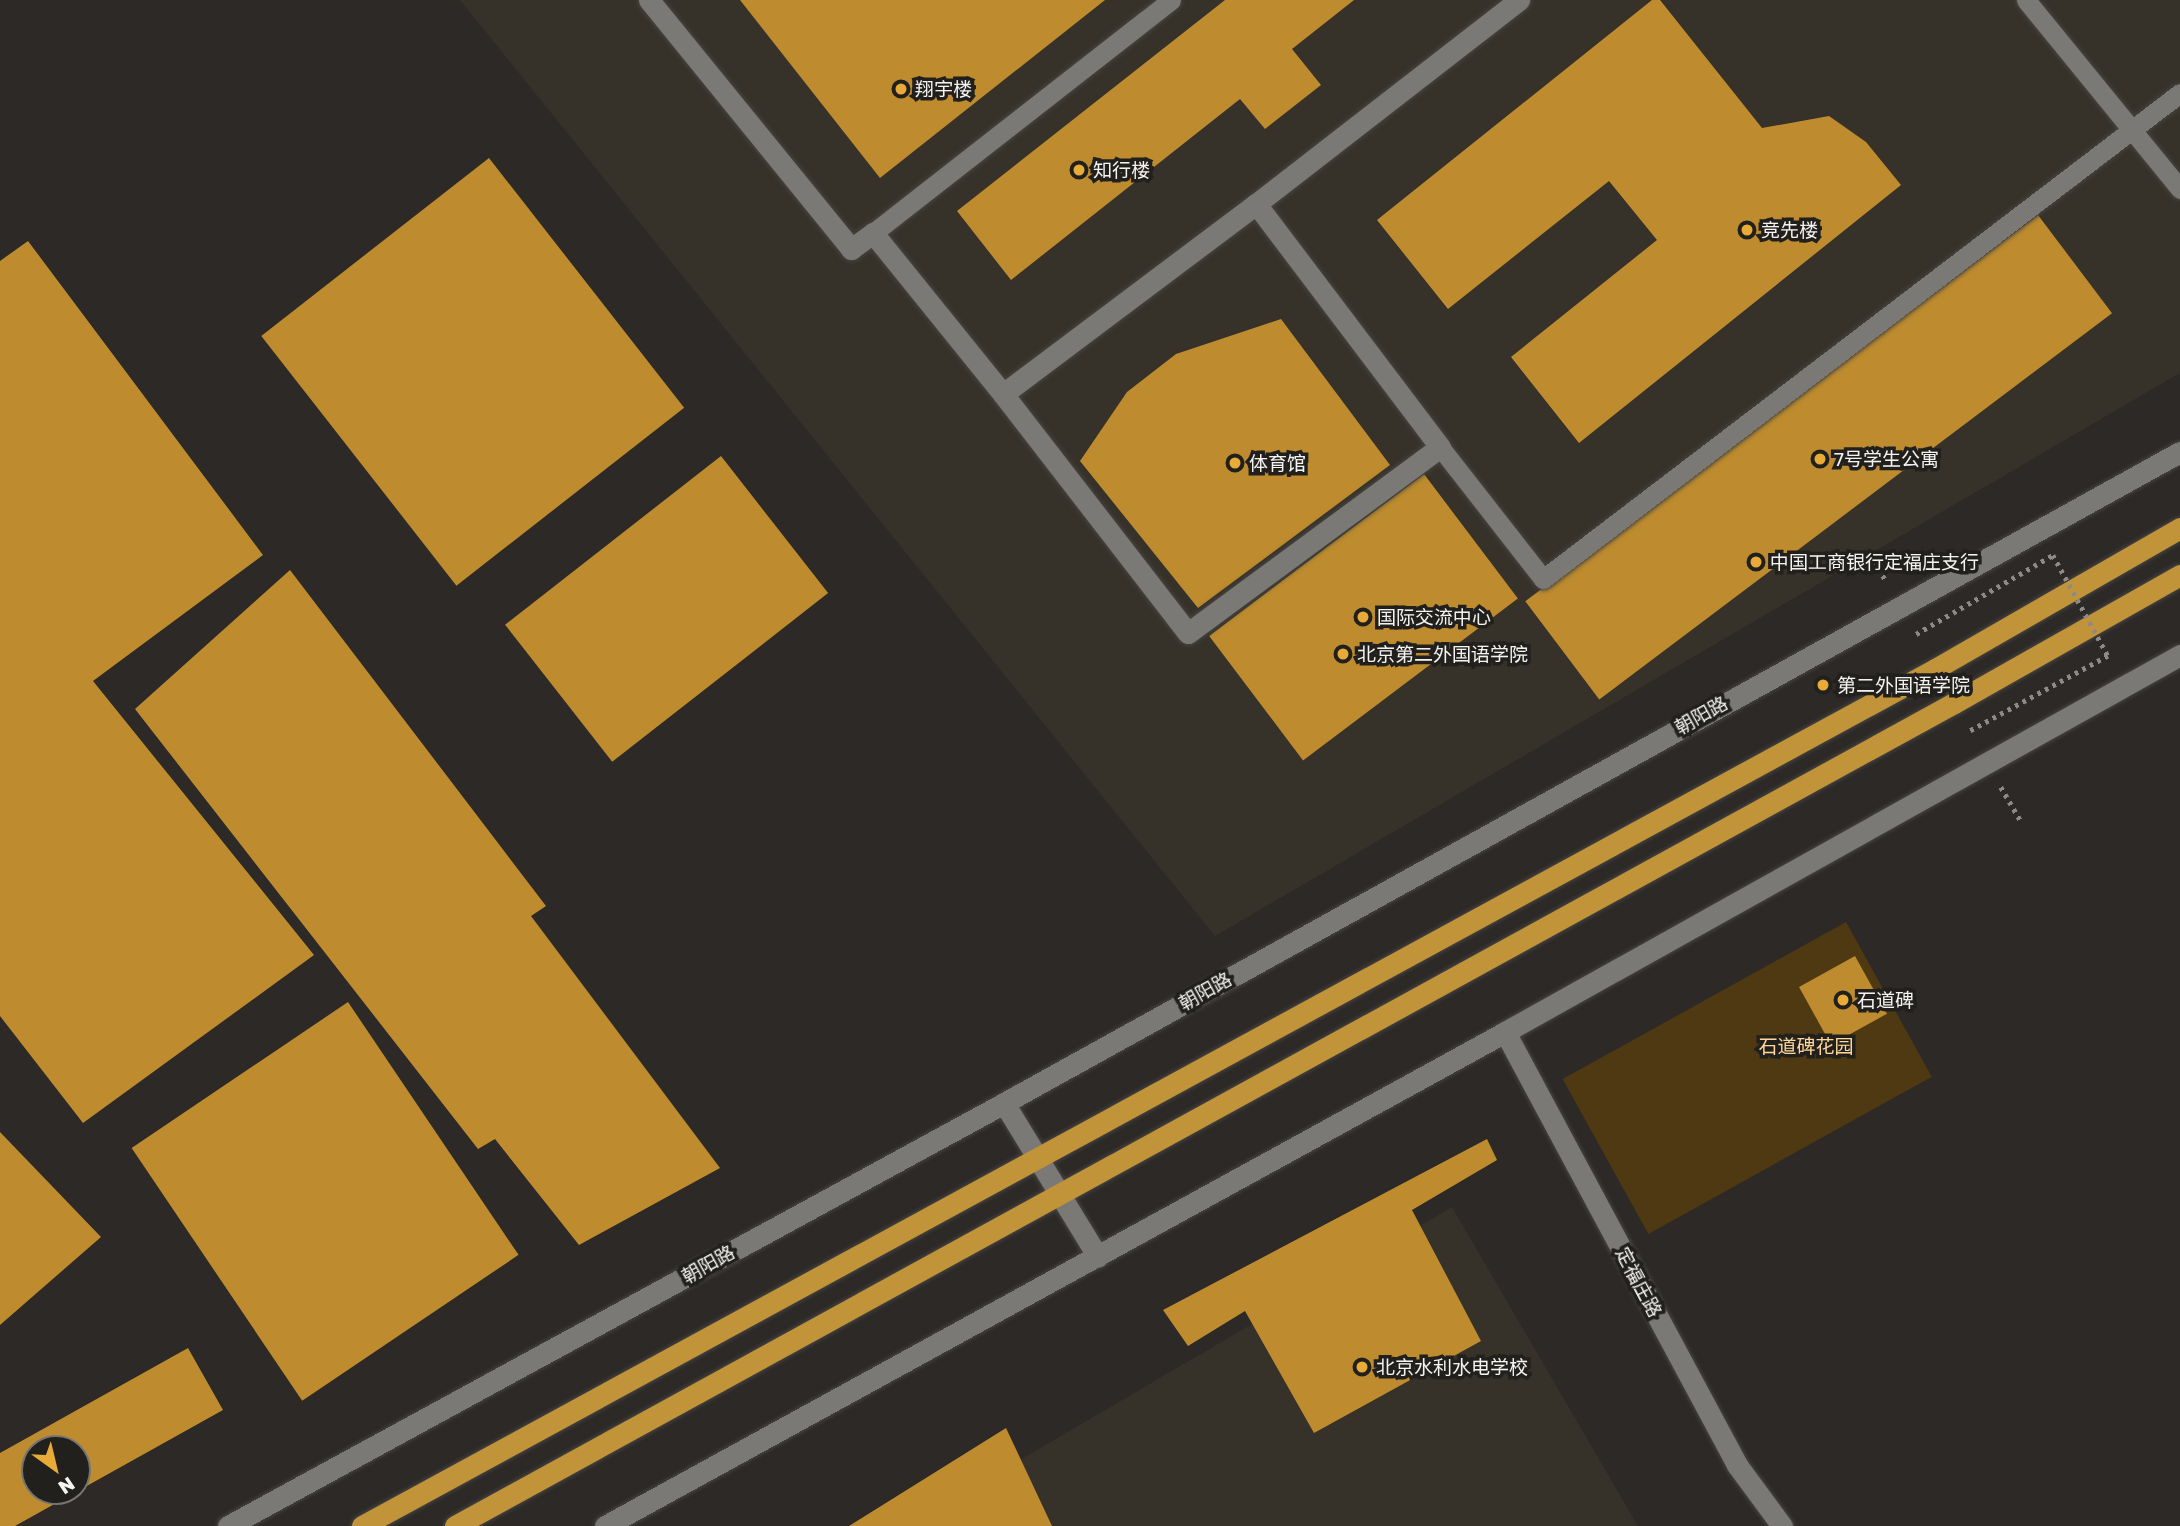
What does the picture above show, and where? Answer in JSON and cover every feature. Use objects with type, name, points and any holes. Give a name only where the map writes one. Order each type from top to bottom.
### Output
[{"type":"highway","points":[[362,1526],[1900,688],[2180,528]]},
{"type":"highway","points":[[455,1526],[1954,703],[2180,575]]},
{"type":"street","points":[[649,0],[851,249],[873,233],[1003,394],[1188,633],[1440,447],[1256,204]]},
{"type":"street","points":[[1003,394],[1256,204],[1519,0]]},
{"type":"street","name":"朝阳路","points":[[228,1526],[1003,1103],[2180,452]]},
{"type":"street","points":[[605,1526],[1505,1032],[2180,655]]},
{"type":"street","name":"定福庄路","points":[[1505,1032],[1737,1465],[1782,1526]]},
{"type":"street","points":[[1003,1103],[1098,1257]]},
{"type":"lane","points":[[873,233],[1171,0]]},
{"type":"lane","points":[[2026,0],[2180,189]]},
{"type":"lane","points":[[1440,447],[1543,579],[2180,93]]},
{"type":"path","points":[[1916,634],[2053,555],[2108,656],[1970,731]]},
{"type":"shaded area","name":"北京第二外国语学院","points":[[460,0],[2180,0],[2180,373],[1215,936]]},
{"type":"shaded area","name":"北京水利水电学校","points":[[1452,1207],[1638,1526],[907,1526]]},
{"type":"green space","name":"石道碑花园","points":[[1846,922],[1932,1077],[1648,1234],[1563,1079]]},
{"type":"building","name":"翔宇楼","points":[[740,0],[1105,0],[880,178]]},
{"type":"building","name":"知行楼","points":[[1225,0],[1354,0],[1292,49],[1321,85],[1265,129],[1240,99],[1011,280],[957,211]]},
{"type":"building","name":"竞先楼","points":[[1652,0],[1660,0],[1762,128],[1829,116],[1866,142],[1901,185],[1579,443],[1511,357],[1657,240],[1609,181],[1448,309],[1377,220]]},
{"type":"building","points":[[489,158],[684,408],[456,586],[261,336]]},
{"type":"building","name":"7号学生公寓","points":[[2038,215],[2112,313],[1599,700],[1525,601]]},
{"type":"building","points":[[28,241],[263,555],[93,681],[314,955],[83,1123],[0,1016],[0,261]]},
{"type":"building","name":"体育馆","points":[[1281,319],[1390,465],[1198,608],[1080,461],[1127,392],[1176,354]]},
{"type":"building","points":[[721,456],[828,593],[612,762],[505,625]]},
{"type":"building","name":"国际交流中心","points":[[1424,474],[1518,599],[1303,760],[1209,636]]},
{"type":"building","points":[[290,570],[546,906],[531,916],[720,1168],[579,1245],[495,1139],[478,1149],[135,709]]},
{"type":"building","name":"石道碑","points":[[1855,956],[1887,1014],[1831,1045],[1799,987]]},
{"type":"building","points":[[348,1002],[519,1255],[302,1401],[132,1148]]},
{"type":"building","points":[[0,1132],[101,1237],[0,1325]]},
{"type":"building","points":[[1487,1139],[1497,1160],[1412,1210],[1481,1341],[1314,1433],[1245,1311],[1188,1346],[1163,1310]]},
{"type":"building","points":[[188,1348],[223,1410],[91,1484],[91,1435],[32,1435]]},
{"type":"building","points":[[1006,1428],[1052,1526],[849,1526]]},
{"type":"building","points":[[21,1441],[21,1505],[53,1505],[15,1526],[0,1526],[0,1453]]},
{"type":"place","name":"翔宇楼","points":[[901,89]]},
{"type":"place","name":"知行楼","points":[[1079,170]]},
{"type":"place","name":"竞先楼","points":[[1747,230]]},
{"type":"place","name":"7号学生公寓","points":[[1820,459]]},
{"type":"place","name":"体育馆","points":[[1235,463]]},
{"type":"place","name":"中国工商银行定福庄支行","points":[[1756,562]]},
{"type":"place","name":"国际交流中心","points":[[1363,617]]},
{"type":"place","name":"北京第二外国语学院","points":[[1343,654]]},
{"type":"place","name":"第二外国语学院","points":[[1823,685]]},
{"type":"place","name":"石道碑","points":[[1843,1000]]},
{"type":"place","name":"北京水利水电学校","points":[[1362,1367]]}]
